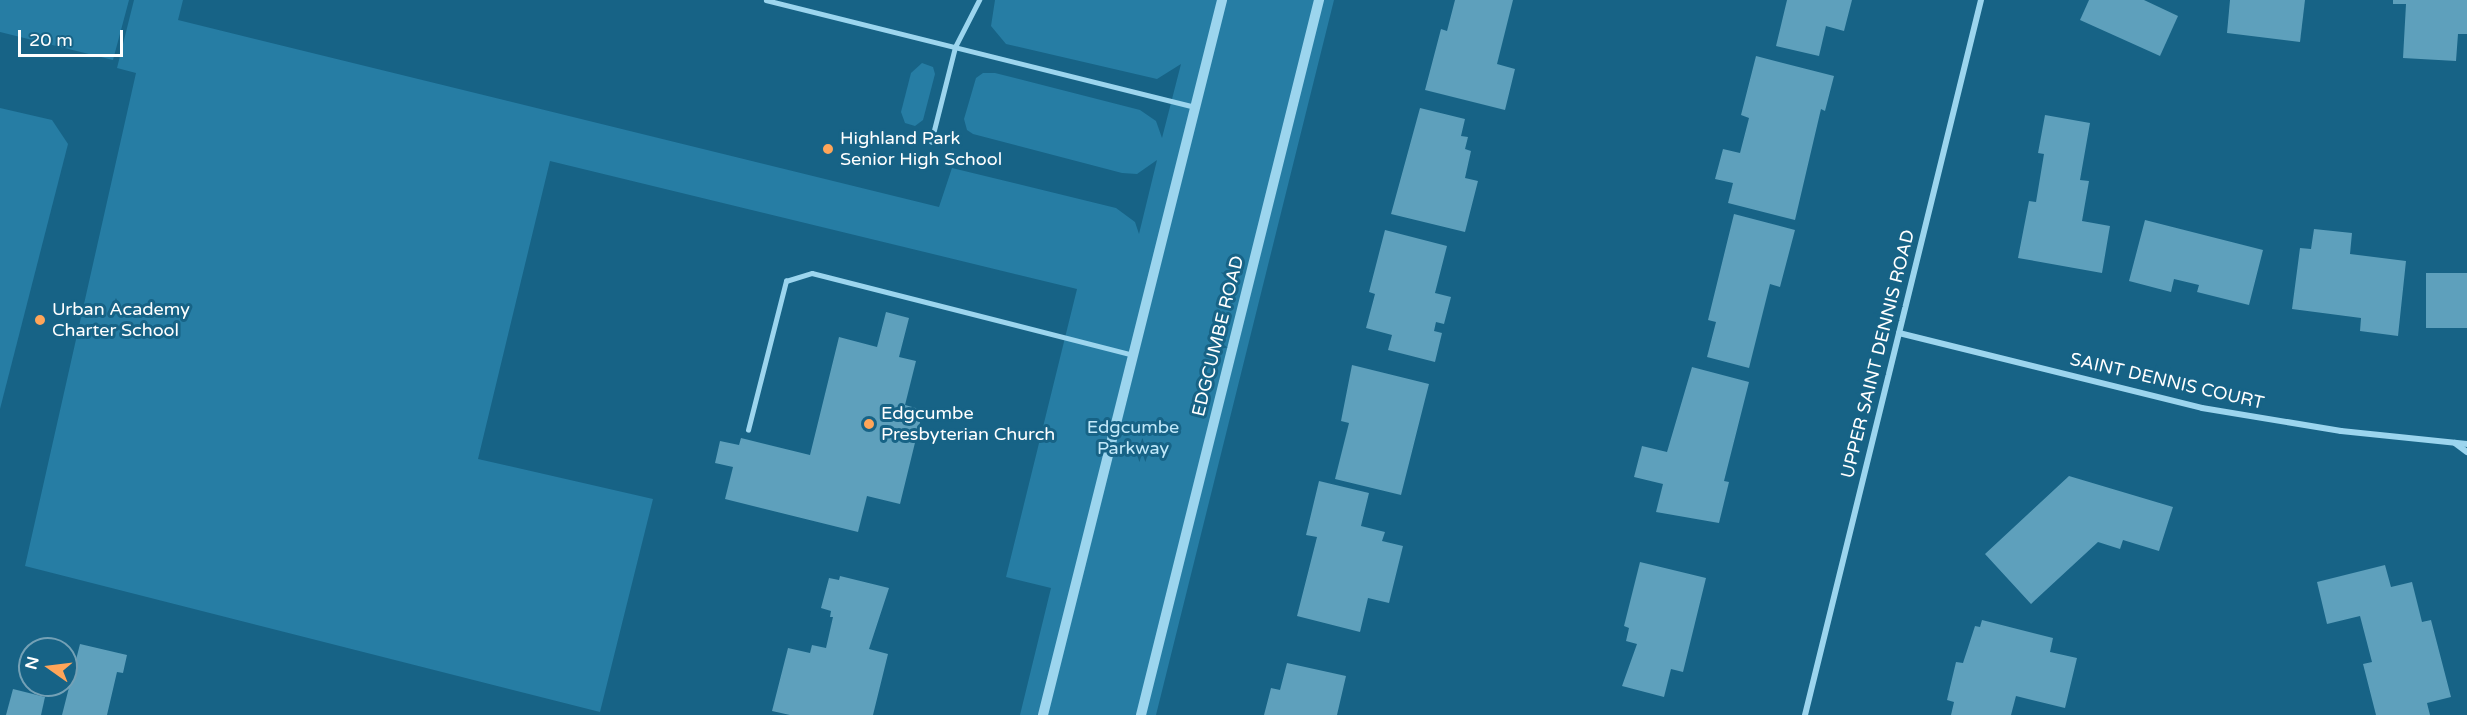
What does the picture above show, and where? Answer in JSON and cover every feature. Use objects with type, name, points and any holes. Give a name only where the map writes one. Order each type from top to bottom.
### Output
[{"type":"street","points":[[1043,715],[1221,0]]},
{"type":"street","name":"EDGCUMBE ROAD","points":[[1141,715],[1319,0]]},
{"type":"street","name":"UPPER SAINT DENNIS ROAD","points":[[1805,715],[1981,0]]},
{"type":"street","name":"SAINT DENNIS COURT","points":[[1899,333],[2202,408],[2341,431],[2467,444]]},
{"type":"street","points":[[2455,442],[2467,452]]},
{"type":"lane","points":[[766,0],[1195,107]]},
{"type":"lane","points":[[931,142],[955,47],[979,0]]},
{"type":"lane","points":[[748,430],[786,281],[812,273],[1133,355]]},
{"type":"green space","points":[[0,0],[129,0],[113,60],[0,32]]},
{"type":"green space","name":"Edgcumbe Parkway","points":[[134,0],[183,0],[178,20],[939,207],[952,168],[1116,208],[1135,222],[1139,234],[1157,160],[1137,174],[1122,173],[973,134],[967,130],[964,119],[976,78],[983,73],[995,73],[1140,110],[1156,121],[1162,138],[1181,64],[1157,79],[1006,44],[991,26],[995,0],[1334,0],[1156,715],[1020,715],[1051,588],[1006,577],[1077,289],[550,161],[478,459],[653,499],[600,712],[25,566],[136,73],[117,68]]},
{"type":"green space","points":[[922,63],[933,67],[935,74],[923,120],[915,126],[905,123],[901,112],[911,73]]},
{"type":"green space","points":[[0,108],[52,120],[68,144],[0,409]]},
{"type":"building","points":[[1455,0],[1513,0],[1497,64],[1515,69],[1505,110],[1425,90],[1441,29],[1447,31]]},
{"type":"building","points":[[1787,0],[1852,0],[1844,31],[1826,26],[1819,56],[1776,46]]},
{"type":"building","points":[[2089,0],[2144,0],[2178,16],[2160,56],[2080,20]]},
{"type":"building","points":[[2230,0],[2305,0],[2300,42],[2227,33]]},
{"type":"building","points":[[2393,0],[2467,0],[2467,34],[2458,34],[2456,61],[2403,58],[2406,4],[2393,4]]},
{"type":"building","points":[[1756,56],[1834,76],[1825,111],[1821,109],[1795,220],[1728,203],[1733,183],[1715,179],[1723,149],[1740,153],[1749,118],[1741,115]]},
{"type":"building","points":[[1420,108],[1465,119],[1461,136],[1468,137],[1465,149],[1471,151],[1465,178],[1478,181],[1465,232],[1391,214]]},
{"type":"building","points":[[2045,115],[2090,123],[2080,180],[2089,181],[2082,221],[2110,226],[2102,273],[2018,258],[2029,201],[2036,202],[2044,154],[2038,153]]},
{"type":"building","points":[[1734,214],[1795,230],[1780,287],[1770,284],[1749,368],[1707,357],[1716,322],[1708,320]]},
{"type":"building","points":[[2145,220],[2263,250],[2249,305],[2197,292],[2199,285],[2174,279],[2171,292],[2129,281]]},
{"type":"building","points":[[2314,229],[2352,233],[2350,254],[2406,261],[2398,336],[2360,331],[2361,318],[2292,309],[2300,248],[2311,249]]},
{"type":"building","points":[[1385,230],[1447,246],[1435,293],[1451,297],[1444,324],[1436,322],[1434,331],[1442,333],[1435,362],[1388,350],[1392,335],[1366,328],[1375,294],[1369,292]]},
{"type":"building","points":[[2426,273],[2467,273],[2467,328],[2426,328]]},
{"type":"building","name":"Edgcumbe Presbyterian Church","points":[[886,312],[909,318],[899,357],[916,361],[905,405],[923,410],[900,504],[867,496],[858,532],[725,499],[733,467],[715,463],[720,441],[739,445],[741,438],[810,455],[839,337],[877,347]]},
{"type":"building","points":[[1352,365],[1429,384],[1401,495],[1335,479],[1349,423],[1341,421]]},
{"type":"building","points":[[1692,367],[1749,382],[1724,481],[1729,482],[1719,523],[1656,512],[1663,484],[1634,477],[1642,446],[1667,452]]},
{"type":"building","points":[[2069,476],[2173,507],[2159,551],[2123,540],[2120,549],[2098,542],[2031,604],[1985,554]]},
{"type":"building","points":[[1319,481],[1369,493],[1361,526],[1385,532],[1382,541],[1403,546],[1389,603],[1368,598],[1360,632],[1297,616],[1317,537],[1306,535]]},
{"type":"building","points":[[1640,562],[1706,578],[1683,672],[1671,669],[1664,697],[1622,686],[1637,644],[1626,641],[1629,628],[1624,626]]},
{"type":"building","points":[[2385,565],[2391,587],[2412,582],[2422,622],[2431,620],[2451,697],[2427,703],[2430,715],[2376,715],[2363,664],[2372,662],[2360,616],[2327,624],[2317,582]]},
{"type":"building","points":[[840,576],[889,588],[869,649],[888,654],[873,715],[790,715],[772,711],[788,648],[810,653],[812,645],[826,648],[833,617],[830,617],[831,611],[821,608],[829,578],[839,580]]},
{"type":"building","points":[[1982,620],[2053,638],[2050,652],[2077,658],[2065,708],[2016,696],[2011,715],[1951,715],[1954,702],[1947,700],[1956,662],[1963,663],[1975,626],[1980,627]]},
{"type":"building","points":[[80,644],[127,655],[123,673],[117,672],[107,715],[62,715],[67,697],[78,697]]},
{"type":"building","points":[[1287,663],[1346,676],[1337,715],[1264,715],[1271,688],[1280,690]]},
{"type":"building","points":[[13,689],[18,690],[18,697],[45,697],[41,715],[6,715]]},
{"type":"place","name":"Highland Park Senior High School","points":[[828,149]]},
{"type":"place","name":"Urban Academy Charter School","points":[[40,320]]},
{"type":"place","name":"Edgcumbe Presbyterian Church","points":[[869,424]]}]
